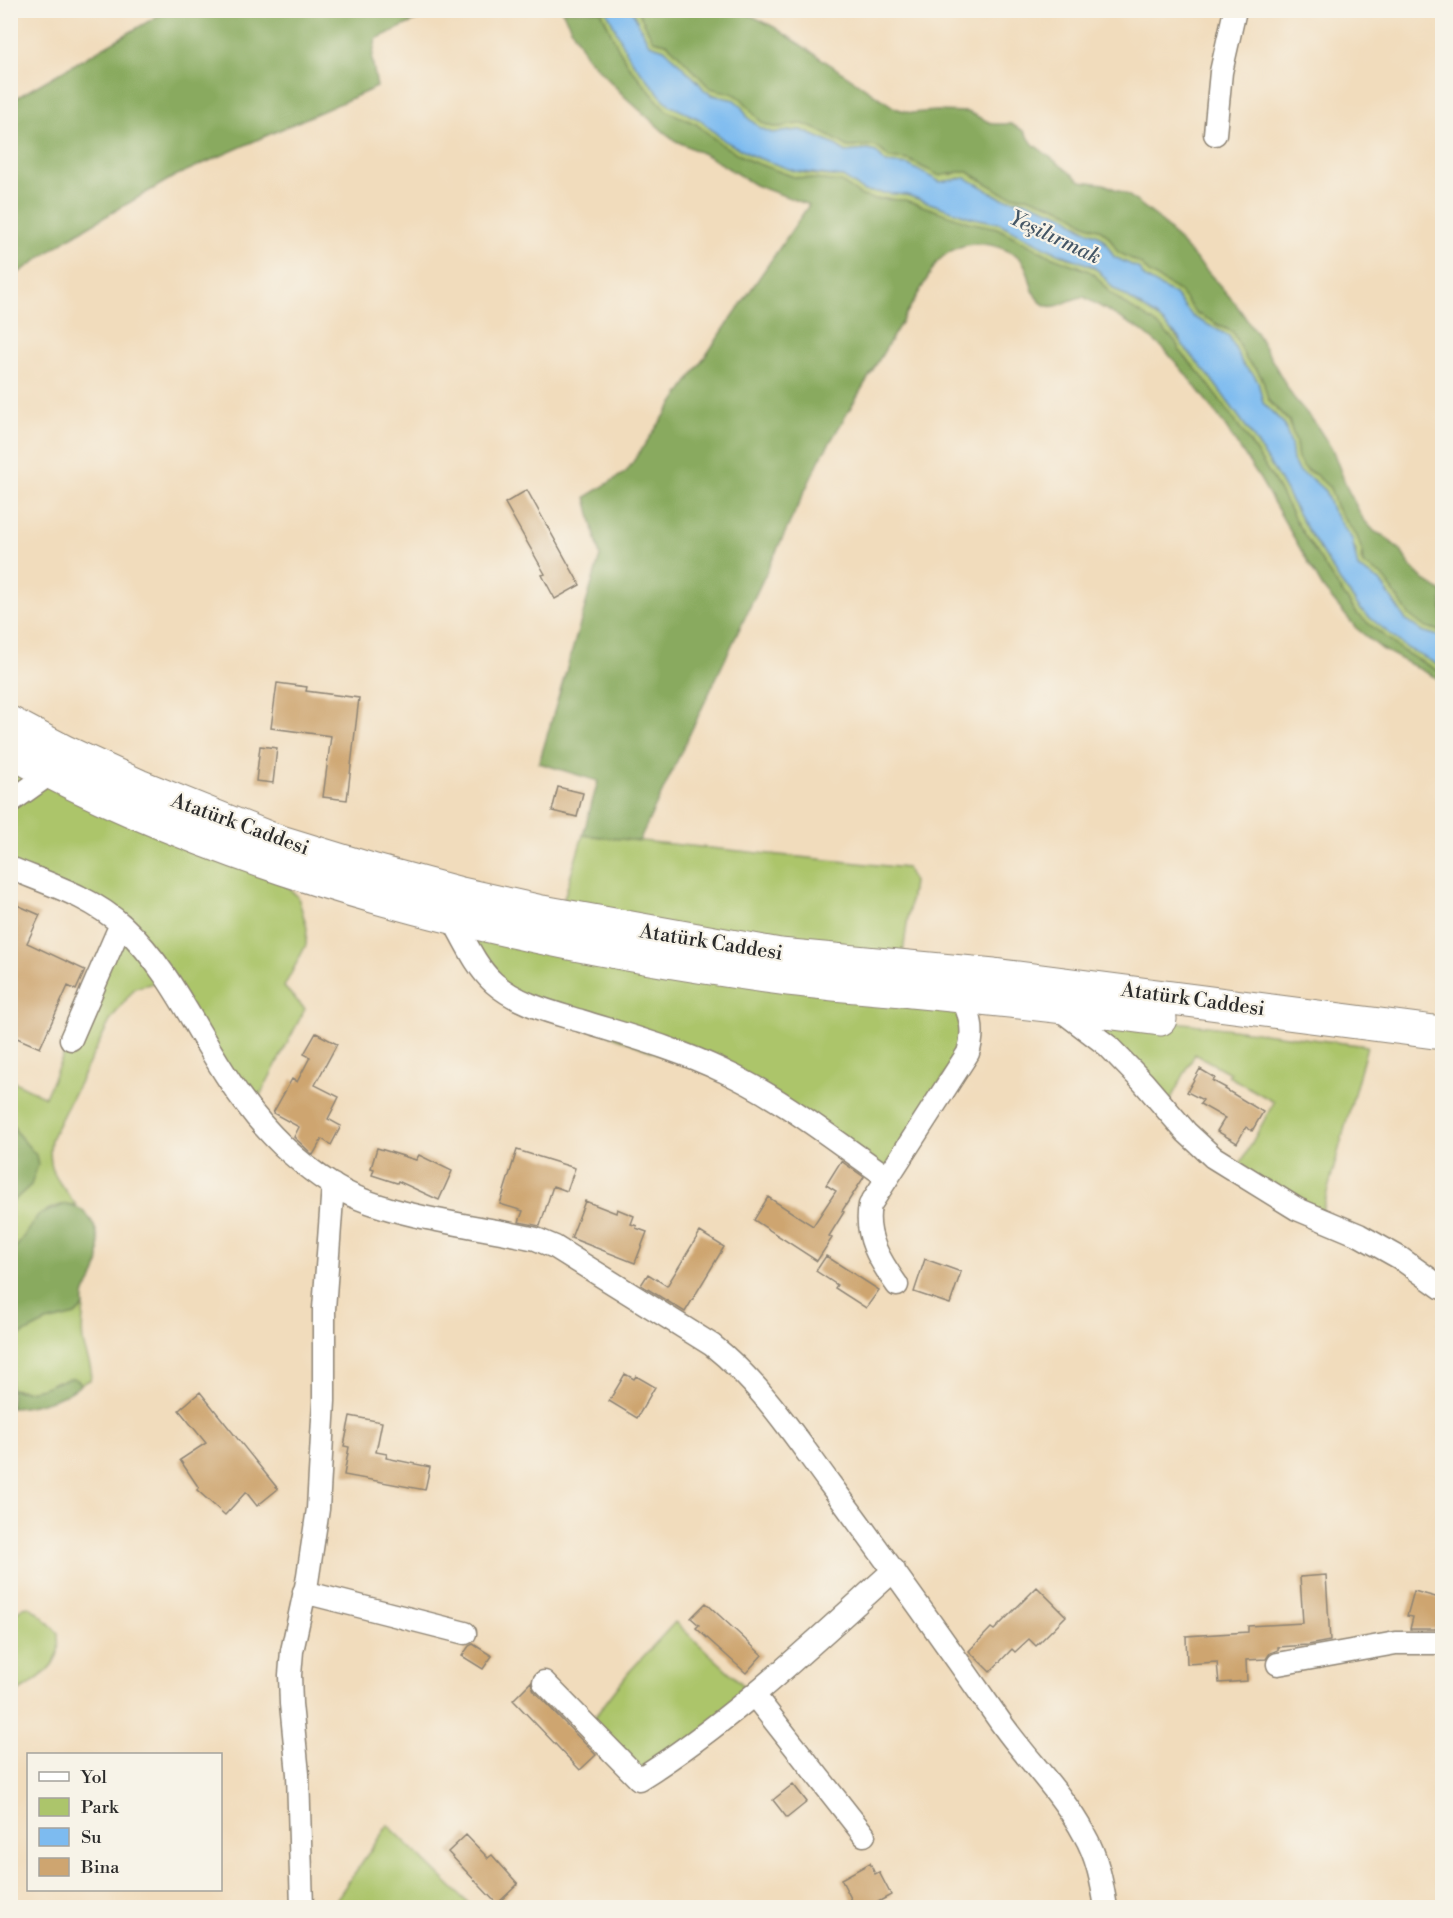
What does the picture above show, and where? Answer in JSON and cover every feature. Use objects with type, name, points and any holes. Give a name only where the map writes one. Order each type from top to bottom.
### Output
[{"type":"highway","name":"Atatürk Caddesi","points":[[10,723],[65,752],[139,786],[271,839],[385,874],[542,912],[780,955],[1006,977],[1443,1033]]},
{"type":"highway","name":"Atatürk Caddesi","points":[[10,751],[51,773],[190,835],[262,862],[368,896],[452,918],[623,952],[780,978],[1057,1007],[1443,1056]]},
{"type":"street","points":[[1215,134],[1221,72],[1235,10]]},
{"type":"street","points":[[10,802],[51,773]]},
{"type":"street","points":[[10,868],[83,899],[121,924],[149,952],[179,993],[242,1100],[268,1131],[297,1159],[333,1185],[367,1202],[412,1214],[536,1239],[555,1247],[712,1345],[731,1360],[752,1383],[894,1570],[1011,1737],[1071,1812],[1094,1857],[1102,1883],[1106,1908]]},
{"type":"street","points":[[452,918],[476,960],[493,982],[513,997],[544,1010],[677,1052],[723,1071],[776,1100],[887,1177]]},
{"type":"street","points":[[71,1039],[121,924]]},
{"type":"street","points":[[897,1285],[879,1259],[873,1244],[869,1222],[870,1205],[968,1053],[973,1040],[972,1027],[969,1012],[961,996]]},
{"type":"street","points":[[1057,1007],[1108,1046],[1186,1132],[1213,1157],[1296,1209],[1359,1235],[1400,1258],[1443,1288]]},
{"type":"street","points":[[302,1908],[298,1774],[290,1675],[292,1651],[318,1509],[324,1401],[324,1309],[333,1185]]},
{"type":"street","points":[[544,1682],[639,1779],[679,1754],[754,1695],[894,1570]]},
{"type":"street","points":[[304,1592],[465,1633]]},
{"type":"street","points":[[1278,1664],[1396,1643],[1443,1643]]},
{"type":"street","points":[[754,1695],[864,1835]]},
{"type":"green space","points":[[168,10],[436,11],[376,39],[372,59],[377,87],[175,176],[72,236],[11,278],[11,101]]},
{"type":"green space","points":[[740,10],[774,27],[895,108],[911,113],[968,112],[993,124],[1011,124],[1024,131],[1033,144],[1081,181],[1104,184],[1128,195],[1158,218],[1235,303],[1257,334],[1293,397],[1315,423],[1333,451],[1347,488],[1363,519],[1375,532],[1384,536],[1401,551],[1411,567],[1424,580],[1442,592],[1442,631],[1423,626],[1409,615],[1384,577],[1363,564],[1357,536],[1337,508],[1330,488],[1303,467],[1298,459],[1289,421],[1268,400],[1263,380],[1257,370],[1247,361],[1233,332],[1196,313],[1179,291],[1149,273],[1141,264],[1118,252],[1109,237],[1101,230],[1085,224],[1067,211],[1030,197],[1003,193],[968,172],[940,176],[909,160],[889,158],[874,146],[848,147],[806,125],[774,127],[768,125],[758,119],[739,97],[709,87],[666,43],[653,40],[638,11]]},
{"type":"green space","points":[[562,11],[601,11],[628,65],[667,111],[696,124],[722,145],[750,161],[794,177],[841,182],[862,196],[874,199],[906,200],[968,222],[997,228],[1048,255],[1095,275],[1109,292],[1153,321],[1175,341],[1180,351],[1206,381],[1245,435],[1298,525],[1358,615],[1404,652],[1442,673],[1442,681],[1382,649],[1356,628],[1323,588],[1260,479],[1219,417],[1164,349],[1141,330],[1084,297],[1055,306],[1045,305],[1033,292],[1027,269],[1018,257],[1011,252],[987,244],[969,244],[953,250],[937,262],[820,459],[639,841],[583,835],[598,781],[539,763],[600,556],[586,497],[626,472],[809,205],[755,185],[710,157],[672,139],[625,97],[586,56]]},
{"type":"green space","points":[[601,11],[607,11],[632,61],[645,76],[690,115],[699,119],[725,141],[753,156],[808,174],[843,177],[864,191],[907,195],[970,217],[999,223],[1051,250],[1080,260],[1099,271],[1113,288],[1156,316],[1168,327],[1210,377],[1250,432],[1303,522],[1362,611],[1407,648],[1442,667],[1442,673],[1404,652],[1358,615],[1298,525],[1245,435],[1206,381],[1180,351],[1175,341],[1109,292],[1095,275],[1079,266],[1048,255],[997,228],[968,222],[888,198],[874,199],[862,196],[841,182],[794,177],[750,161],[722,145],[696,124],[667,111],[628,65]]},
{"type":"green space","points":[[632,11],[638,11],[653,40],[666,43],[709,87],[739,97],[762,122],[774,127],[806,125],[848,147],[870,145],[879,148],[889,158],[909,160],[926,169],[951,175],[968,172],[1003,193],[1030,197],[1067,211],[1085,224],[1101,230],[1109,237],[1118,252],[1142,264],[1149,273],[1179,291],[1218,326],[1233,332],[1247,361],[1257,370],[1263,380],[1268,400],[1288,421],[1296,443],[1298,459],[1307,471],[1316,475],[1330,488],[1337,508],[1357,536],[1362,551],[1361,560],[1365,566],[1384,577],[1397,598],[1432,629],[1442,631],[1442,637],[1421,631],[1405,619],[1380,581],[1358,568],[1355,561],[1356,551],[1332,510],[1325,491],[1298,471],[1293,461],[1284,424],[1263,403],[1258,382],[1243,365],[1229,336],[1193,317],[1175,295],[1145,278],[1138,268],[1114,257],[1104,240],[1073,222],[1029,202],[1001,198],[977,184],[959,178],[940,182],[932,180],[908,165],[886,163],[868,150],[846,152],[801,130],[772,133],[760,128],[748,118],[741,106],[705,91],[664,49],[649,44]]},
{"type":"green space","points":[[11,751],[262,862],[298,897],[307,928],[306,945],[284,987],[305,1009],[252,1111],[179,993],[153,983],[135,988],[111,1019],[51,1139],[52,1168],[76,1205],[53,1207],[44,1212],[30,1227],[11,1255],[11,1203],[31,1185],[35,1155],[17,1133],[11,1120],[11,1080],[45,1097],[121,924],[11,868]]},
{"type":"green space","points":[[583,835],[907,868],[913,882],[901,967],[559,915]]},
{"type":"green space","points":[[452,918],[961,996],[972,1027],[887,1177],[776,1100],[513,997]]},
{"type":"green space","points":[[1057,1007],[1367,1046],[1320,1219],[1236,1172],[1274,1102],[1228,1076],[1230,1073],[1195,1054],[1166,1108]]},
{"type":"green space","points":[[10,1120],[17,1133],[36,1155],[38,1165],[31,1185],[11,1203]]},
{"type":"green space","points":[[66,1204],[85,1213],[96,1230],[98,1240],[99,1262],[86,1291],[84,1306],[75,1315],[46,1322],[11,1340],[11,1255],[38,1215]]},
{"type":"green space","points":[[84,1306],[82,1337],[90,1366],[90,1380],[81,1384],[79,1381],[57,1381],[44,1388],[28,1391],[11,1389],[10,1340],[46,1322],[75,1315]]},
{"type":"green space","points":[[73,1378],[81,1384],[67,1394],[38,1404],[11,1408],[11,1389],[35,1390]]},
{"type":"green space","points":[[29,1606],[58,1633],[58,1653],[45,1672],[11,1696],[11,1617],[23,1607]]},
{"type":"green space","points":[[675,1622],[754,1695],[639,1779],[587,1727],[629,1672]]},
{"type":"green space","points":[[388,1825],[472,1907],[331,1907]]},
{"type":"water","name":"Yeşilırmak","points":[[607,11],[632,11],[649,44],[664,49],[705,91],[734,100],[741,106],[748,118],[760,128],[772,133],[801,130],[846,152],[868,150],[876,152],[886,163],[908,165],[940,182],[966,178],[1001,198],[1029,202],[1065,216],[1082,229],[1104,240],[1114,257],[1138,268],[1145,278],[1175,295],[1193,317],[1229,336],[1243,365],[1258,382],[1263,403],[1284,424],[1291,445],[1293,461],[1298,471],[1325,491],[1332,510],[1352,539],[1358,568],[1380,581],[1405,619],[1421,631],[1442,637],[1442,667],[1407,648],[1362,611],[1303,522],[1250,432],[1210,377],[1179,338],[1156,316],[1113,288],[1099,271],[1051,250],[999,223],[970,217],[907,195],[864,191],[843,177],[795,171],[753,156],[725,141],[699,119],[671,106],[632,61]]},
{"type":"building","points":[[527,490],[580,585],[555,599],[542,575],[545,574],[505,503]]},
{"type":"building","points":[[277,683],[307,687],[306,691],[359,698],[347,800],[323,797],[331,736],[271,728]]},
{"type":"building","points":[[260,746],[277,748],[273,783],[256,781]]},
{"type":"building","points":[[558,787],[583,793],[577,817],[552,811]]},
{"type":"building","points":[[10,902],[40,915],[27,943],[85,970],[76,990],[68,986],[40,1048],[10,1035]]},
{"type":"building","points":[[316,1033],[337,1044],[315,1085],[339,1097],[328,1119],[341,1126],[331,1145],[322,1139],[313,1155],[294,1137],[299,1127],[273,1113],[292,1079],[297,1082],[310,1057],[304,1054]]},
{"type":"building","points":[[1200,1069],[1215,1078],[1213,1081],[1263,1112],[1252,1131],[1246,1127],[1237,1143],[1217,1131],[1225,1118],[1200,1104],[1203,1100],[1187,1092]]},
{"type":"building","points":[[377,1148],[416,1160],[419,1155],[452,1171],[439,1200],[398,1181],[397,1183],[372,1175],[374,1169],[371,1168]]},
{"type":"building","points":[[517,1150],[575,1168],[567,1191],[553,1186],[540,1226],[519,1222],[523,1211],[500,1204]]},
{"type":"building","points":[[841,1161],[864,1177],[842,1211],[844,1212],[829,1236],[832,1238],[817,1261],[754,1220],[768,1197],[813,1226],[836,1191],[826,1185]]},
{"type":"building","points":[[585,1201],[616,1213],[617,1209],[634,1216],[631,1224],[647,1232],[635,1263],[571,1238]]},
{"type":"building","points":[[700,1232],[724,1247],[685,1312],[641,1285],[648,1274],[667,1286]]},
{"type":"building","points":[[826,1256],[879,1290],[866,1308],[835,1288],[837,1285],[816,1271]]},
{"type":"building","points":[[925,1259],[961,1272],[950,1304],[914,1292]]},
{"type":"building","points":[[625,1374],[634,1379],[636,1376],[655,1387],[637,1418],[609,1401]]},
{"type":"building","points":[[200,1392],[278,1489],[257,1506],[246,1492],[225,1515],[197,1490],[199,1488],[180,1460],[206,1443],[179,1410]]},
{"type":"building","points":[[350,1416],[382,1422],[376,1452],[387,1454],[386,1458],[430,1467],[425,1490],[344,1475],[349,1447],[344,1446]]},
{"type":"building","points":[[1326,1575],[1330,1641],[1278,1647],[1278,1650],[1270,1653],[1266,1659],[1246,1660],[1247,1681],[1219,1683],[1217,1662],[1187,1664],[1186,1636],[1248,1632],[1248,1626],[1303,1623],[1300,1577]]},
{"type":"building","points":[[1037,1587],[1066,1616],[1036,1646],[1029,1639],[1015,1652],[1012,1649],[990,1672],[969,1651],[991,1628],[994,1630]]},
{"type":"building","points":[[1414,1591],[1443,1599],[1436,1629],[1410,1629],[1413,1617],[1407,1616]]},
{"type":"building","points":[[706,1603],[762,1655],[746,1673],[696,1628],[699,1625],[691,1618]]},
{"type":"building","points":[[473,1644],[492,1656],[483,1669],[462,1656]]},
{"type":"building","points":[[531,1682],[534,1691],[596,1755],[580,1770],[513,1700]]},
{"type":"building","points":[[793,1784],[807,1802],[787,1818],[773,1800]]},
{"type":"building","points":[[466,1835],[488,1858],[492,1855],[518,1884],[497,1904],[448,1852]]},
{"type":"building","points":[[870,1863],[875,1874],[879,1872],[891,1895],[867,1908],[856,1908],[841,1879]]}]
